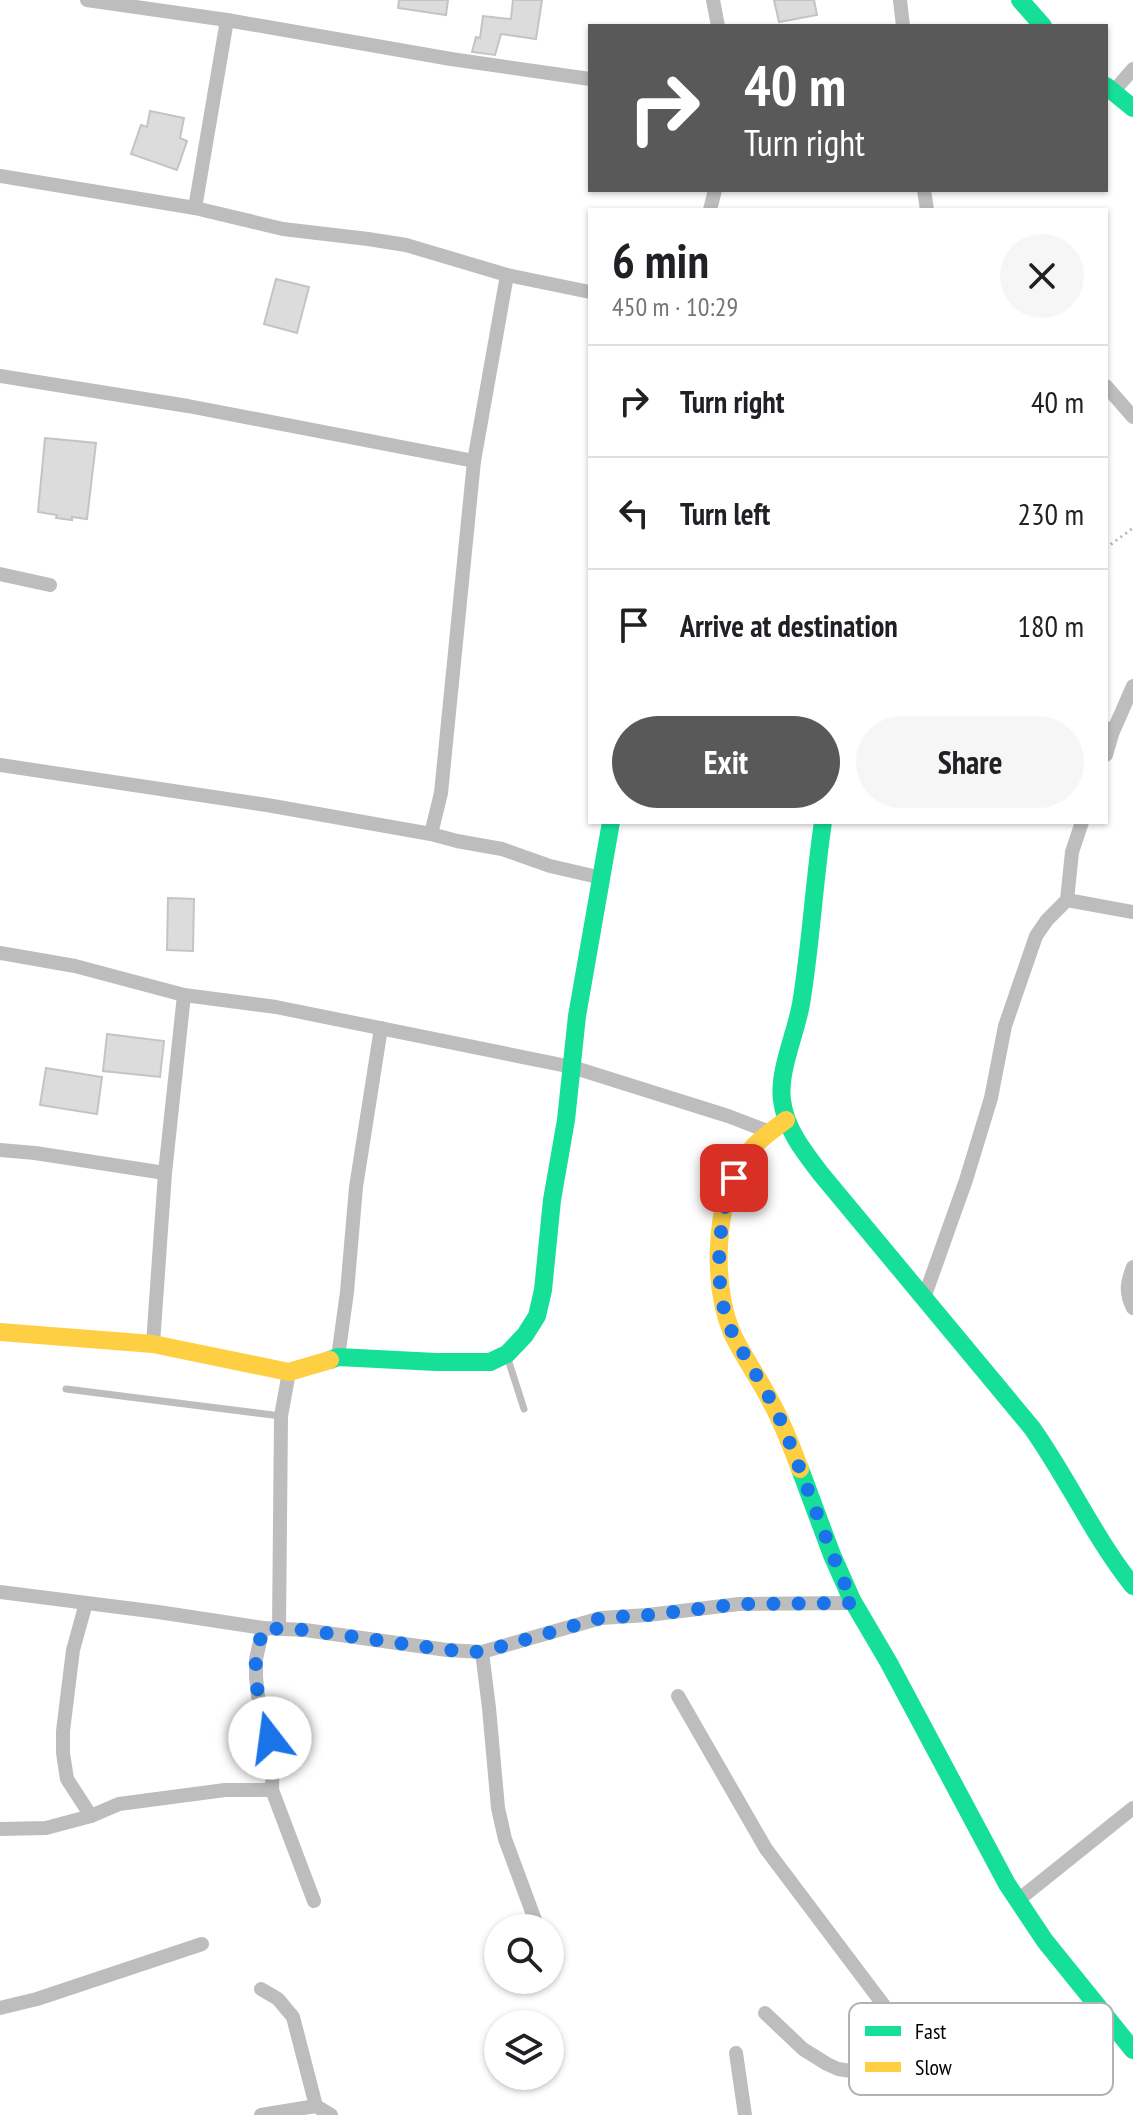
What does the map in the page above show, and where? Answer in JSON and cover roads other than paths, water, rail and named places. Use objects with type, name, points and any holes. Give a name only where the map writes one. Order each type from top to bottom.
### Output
[{"type":"street","points":[[87,0],[588,79]]},
{"type":"street","points":[[713,0],[718,24]]},
{"type":"street","points":[[900,0],[903,24]]},
{"type":"street","points":[[1020,0],[1041,24]]},
{"type":"street","points":[[195,208],[227,20]]},
{"type":"street","points":[[1133,69],[1110,89],[1133,108]]},
{"type":"street","points":[[0,176],[195,208],[283,229],[406,245],[507,275],[588,292]]},
{"type":"street","points":[[431,834],[441,793],[474,461],[507,275]]},
{"type":"street","points":[[0,376],[188,406],[474,461]]},
{"type":"street","points":[[1108,388],[1133,417]]},
{"type":"street","points":[[0,574],[50,585]]},
{"type":"street","points":[[1109,731],[1133,686]]},
{"type":"street","points":[[0,765],[267,805],[431,834],[502,849],[550,866],[602,878]]},
{"type":"street","points":[[0,1332],[153,1344],[289,1372],[338,1357],[490,1362],[507,1354],[537,1316],[543,1290],[577,1016],[611,824]]},
{"type":"street","points":[[823,824],[802,995],[782,1076],[782,1103],[786,1120],[817,1168],[856,1218],[1031,1428],[1061,1471],[1105,1550],[1133,1586]]},
{"type":"street","points":[[924,1298],[966,1180],[991,1098],[1005,1026],[1036,936],[1067,900],[1072,852],[1081,824]]},
{"type":"street","points":[[1067,900],[1133,912]]},
{"type":"street","points":[[0,953],[75,966],[184,995],[276,1007],[572,1067],[770,1132]]},
{"type":"street","points":[[153,1344],[165,1173],[184,995]]},
{"type":"street","points":[[338,1357],[356,1187],[381,1028]]},
{"type":"street","points":[[786,1120],[756,1144],[740,1162],[727,1194],[720,1237],[723,1303],[731,1332],[778,1415],[853,1603],[1017,1901],[1095,2003]]},
{"type":"street","points":[[0,1150],[165,1173]]},
{"type":"street","points":[[1133,1267],[1128,1281],[1128,1297],[1133,1308]]},
{"type":"street","points":[[279,1629],[281,1416],[289,1372]]},
{"type":"street","points":[[0,1592],[263,1628],[482,1652],[601,1618],[739,1604],[853,1603]]},
{"type":"street","points":[[86,1603],[73,1650],[63,1753],[67,1779],[91,1816]]},
{"type":"street","points":[[263,1628],[256,1659],[256,1677],[273,1750],[272,1790],[314,1901]]},
{"type":"street","points":[[482,1652],[498,1808],[509,1850],[533,1914]]},
{"type":"street","points":[[678,1696],[766,1849],[882,2003]]},
{"type":"street","points":[[0,1829],[46,1828],[91,1816],[119,1804],[225,1790],[272,1790]]},
{"type":"street","points":[[1017,1901],[1131,1814]]},
{"type":"street","points":[[0,2008],[37,1999],[202,1944]]},
{"type":"street","points":[[261,1989],[278,1999],[293,2017],[316,2106]]},
{"type":"street","points":[[765,2013],[803,2049],[827,2064],[849,2071]]},
{"type":"street","points":[[1113,2025],[1133,2050]]},
{"type":"street","points":[[736,2053],[745,2115]]},
{"type":"street","points":[[261,2115],[316,2106],[331,2115]]},
{"type":"lane","points":[[507,1354],[524,1409]]},
{"type":"lane","points":[[66,1389],[281,1416]]}]
